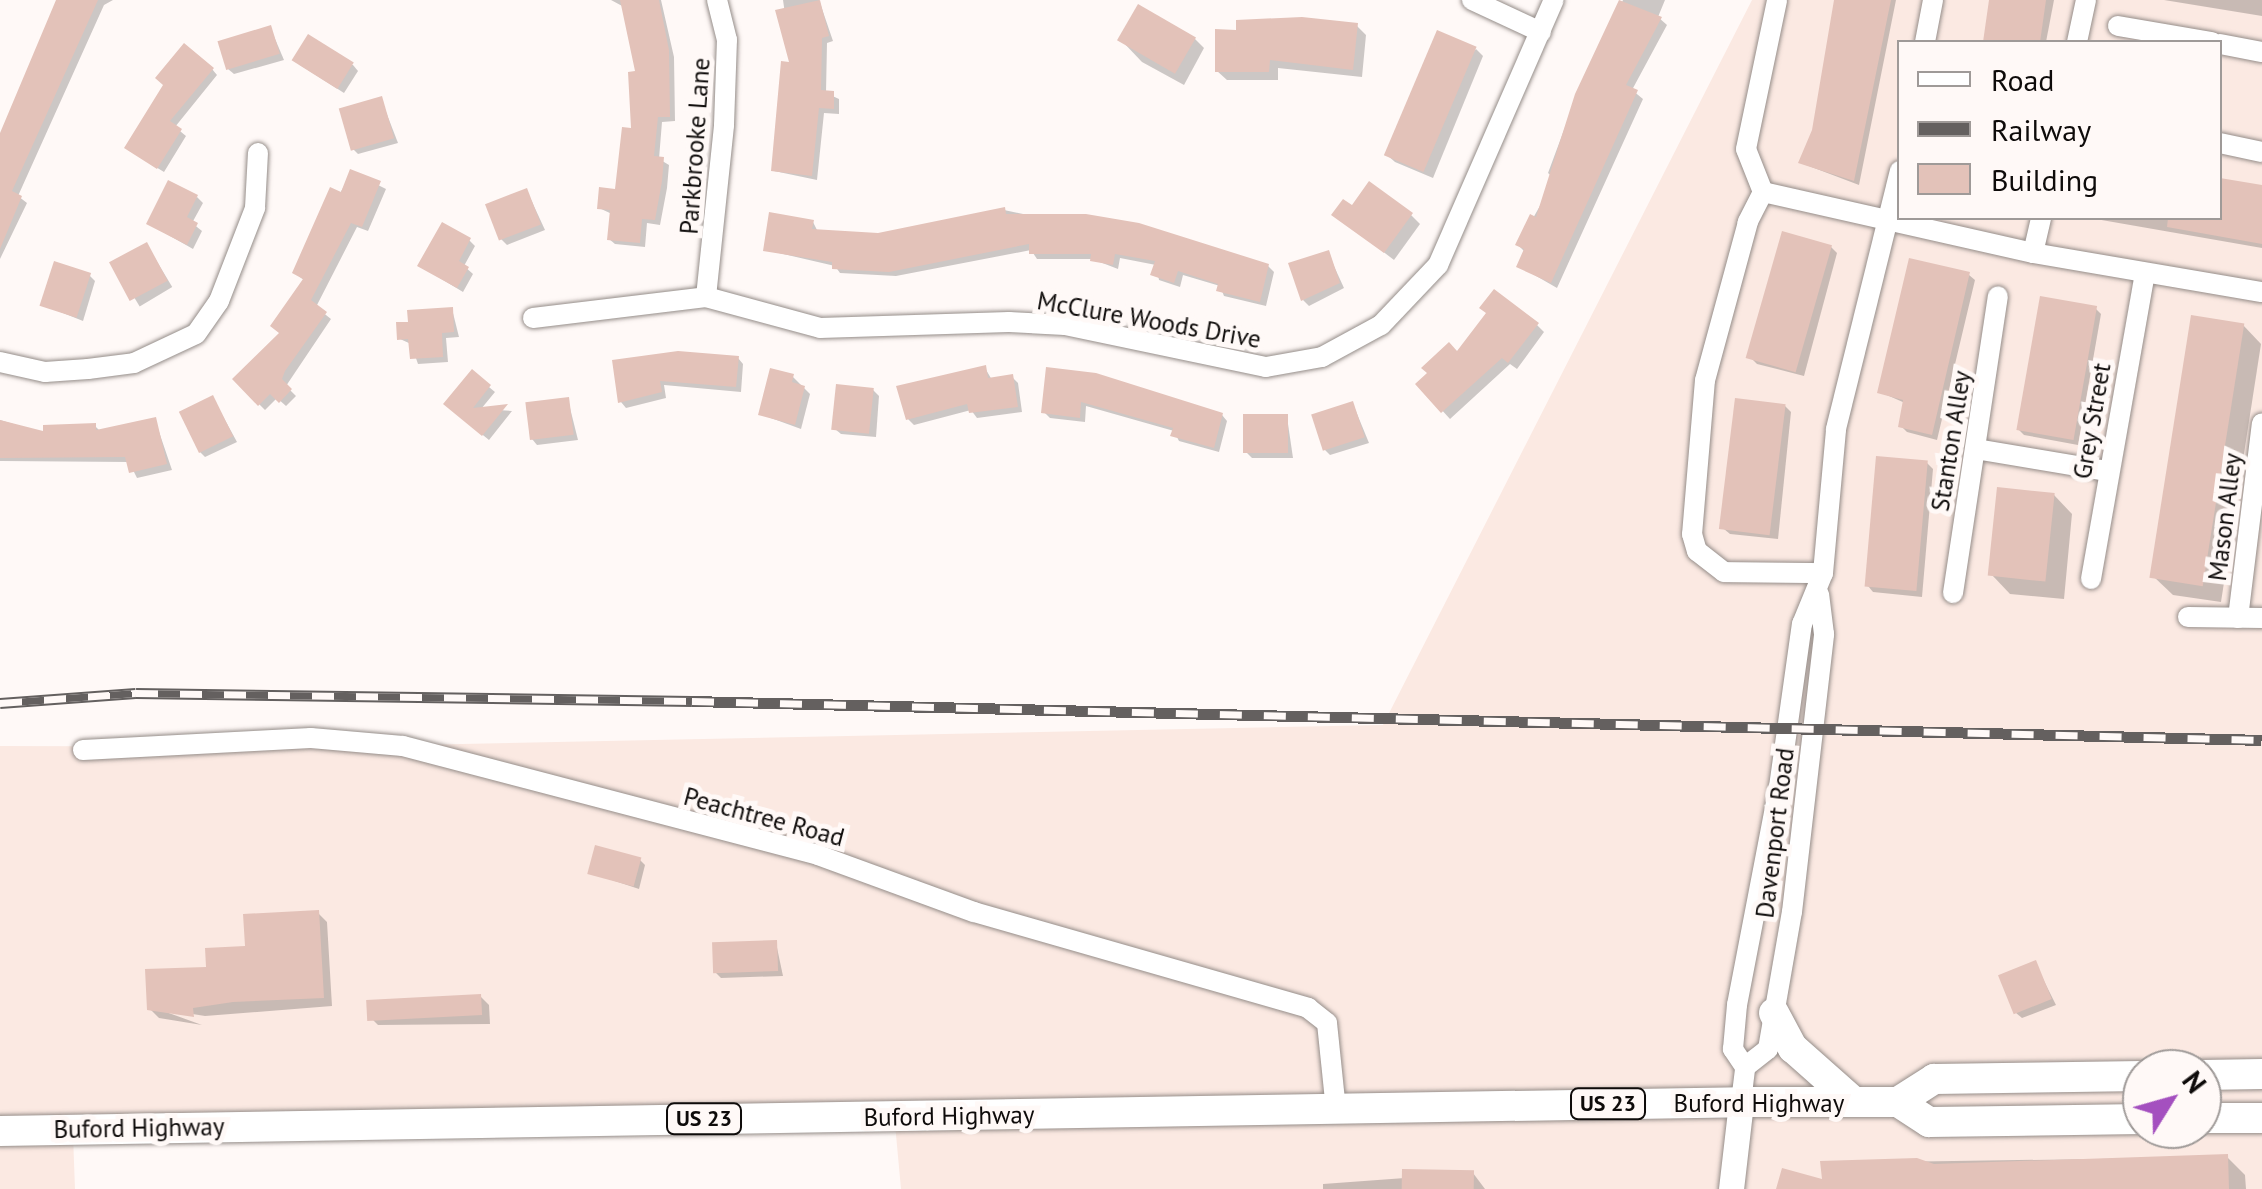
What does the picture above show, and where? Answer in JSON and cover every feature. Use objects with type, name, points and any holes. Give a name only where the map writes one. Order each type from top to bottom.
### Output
[{"type":"main road","points":[[1774,1014],[1793,1048],[1854,1102]]},
{"type":"main road","points":[[2222,1075],[2262,1074]]},
{"type":"main road","name":"Buford Highway","points":[[0,1131],[1898,1102],[1934,1079],[2122,1076]]},
{"type":"main road","name":"Buford Highway","points":[[1898,1102],[1929,1122],[2122,1119]]},
{"type":"main road","points":[[2222,1118],[2262,1118]]},
{"type":"street","name":"Parkbrooke Lane","points":[[706,297],[725,108],[727,40],[717,0]]},
{"type":"street","points":[[1472,0],[1541,32]]},
{"type":"street","name":"McClure Woods Drive","points":[[534,318],[706,297],[820,328],[1010,322],[1065,325],[1266,367],[1322,357],[1381,325],[1438,265],[1554,0]]},
{"type":"street","points":[[1776,0],[1746,149],[1763,192],[1748,222],[1705,380],[1692,534],[1697,551],[1724,572],[1821,583]]},
{"type":"street","points":[[1925,40],[1933,0]]},
{"type":"street","points":[[2077,40],[2086,0]]},
{"type":"street","points":[[2118,26],[2200,40]]},
{"type":"street","points":[[2222,44],[2262,52]]},
{"type":"street","points":[[2222,143],[2262,152]]},
{"type":"street","points":[[0,362],[46,372],[88,370],[134,362],[196,334],[220,301],[255,208],[258,153]]},
{"type":"street","name":"Davenport Road","points":[[1740,1102],[1745,1067],[1768,1049],[1774,1014],[1824,634],[1821,583],[1836,429],[1854,337],[1897,184]]},
{"type":"street","points":[[1763,192],[2034,253],[2262,292]]},
{"type":"street","points":[[2034,253],[2041,220]]},
{"type":"street","name":"Grey Street","points":[[2091,579],[2145,274]]},
{"type":"street","name":"Stanton Alley","points":[[1953,593],[1998,296]]},
{"type":"street","name":"Mason Alley","points":[[2238,618],[2262,422]]},
{"type":"street","points":[[1976,449],[2108,472]]},
{"type":"street","name":"Davenport Road","points":[[1745,1067],[1732,1049],[1737,1005],[1779,787],[1802,624],[1821,583]]},
{"type":"street","points":[[2188,617],[2262,618]]},
{"type":"street","name":"Peachtree Road","points":[[83,750],[311,738],[403,746],[818,855],[974,912],[1308,1008],[1326,1022],[1336,1110]]},
{"type":"street","points":[[1730,1189],[1740,1102]]},
{"type":"shaded area","points":[[1752,0],[2262,0],[2262,1189],[901,1189],[894,1113],[73,1135],[75,1189],[0,1189],[0,746],[314,747],[1383,725]]},
{"type":"building","points":[[56,0],[98,0],[12,191],[22,196],[0,249],[0,133]]},
{"type":"building","points":[[620,0],[659,0],[669,50],[670,117],[658,117],[654,156],[664,157],[662,181],[655,220],[642,219],[640,243],[607,240],[610,210],[597,209],[599,187],[615,189],[622,127],[631,128],[628,72],[635,71]]},
{"type":"building","points":[[820,0],[829,36],[822,38],[821,90],[834,91],[834,109],[819,108],[812,176],[771,171],[781,61],[789,62],[775,10]]},
{"type":"building","points":[[1619,0],[1662,17],[1626,85],[1638,90],[1551,283],[1516,267],[1524,249],[1515,245],[1530,214],[1536,217],[1575,94]]},
{"type":"building","points":[[1834,0],[1891,0],[1854,181],[1798,163],[1812,130]]},
{"type":"building","points":[[1989,0],[2046,0],[2040,40],[1983,40]]},
{"type":"building","points":[[1138,4],[1196,38],[1175,74],[1117,40]]},
{"type":"building","points":[[1302,17],[1358,23],[1353,70],[1270,60],[1269,72],[1215,72],[1215,29],[1236,30],[1236,20]]},
{"type":"building","points":[[271,25],[280,54],[226,70],[217,41]]},
{"type":"building","points":[[1437,30],[1477,47],[1423,172],[1384,155]]},
{"type":"building","points":[[308,34],[354,63],[337,89],[292,60]]},
{"type":"building","points":[[184,43],[214,68],[170,121],[182,129],[157,169],[124,148],[163,85],[155,78]]},
{"type":"building","points":[[382,96],[394,138],[351,151],[339,108]]},
{"type":"building","points":[[350,169],[381,181],[362,227],[351,223],[311,300],[327,312],[285,371],[282,379],[292,389],[279,403],[270,394],[258,406],[232,379],[279,333],[270,326],[303,279],[292,273],[330,187],[341,192]]},
{"type":"building","points":[[2222,178],[2262,185],[2262,244],[2167,227],[2168,220],[2222,220]]},
{"type":"building","points":[[168,180],[198,195],[187,217],[198,223],[187,245],[146,224]]},
{"type":"building","points":[[1369,181],[1413,213],[1384,253],[1331,215],[1343,199],[1352,205]]},
{"type":"building","points":[[527,188],[541,224],[499,241],[485,204]]},
{"type":"building","points":[[1005,207],[1006,214],[1086,214],[1139,223],[1269,264],[1260,302],[1216,291],[1218,284],[1178,271],[1174,283],[1150,275],[1155,261],[1115,254],[1113,265],[1090,261],[1091,254],[1029,254],[1029,244],[889,272],[832,269],[832,262],[763,251],[769,212],[814,220],[812,229],[878,233]]},
{"type":"building","points":[[442,222],[471,238],[459,261],[469,267],[457,288],[417,266]]},
{"type":"building","points":[[1782,231],[1832,245],[1796,372],[1746,358]]},
{"type":"building","points":[[147,242],[168,281],[130,301],[109,262]]},
{"type":"building","points":[[1329,250],[1340,283],[1301,301],[1288,263]]},
{"type":"building","points":[[1909,258],[1970,272],[1932,435],[1898,427],[1903,400],[1877,393]]},
{"type":"building","points":[[54,261],[91,273],[77,318],[39,306]]},
{"type":"building","points":[[1494,289],[1539,323],[1508,363],[1502,358],[1441,413],[1415,384],[1427,373],[1421,368],[1449,342],[1457,351],[1486,313],[1479,308]]},
{"type":"building","points":[[2040,296],[2097,306],[2074,440],[2016,430]]},
{"type":"building","points":[[453,307],[454,332],[442,333],[443,357],[410,359],[408,339],[397,340],[396,322],[408,322],[407,310]]},
{"type":"building","points":[[2191,315],[2244,323],[2203,586],[2149,578]]},
{"type":"building","points":[[678,351],[739,356],[736,387],[660,381],[662,392],[618,403],[612,360]]},
{"type":"building","points":[[986,365],[988,378],[1013,374],[1018,407],[969,413],[967,404],[906,420],[896,386]]},
{"type":"building","points":[[1046,367],[1096,373],[1223,413],[1214,448],[1170,436],[1173,428],[1081,402],[1080,418],[1041,413]]},
{"type":"building","points":[[770,368],[794,374],[792,382],[805,386],[795,425],[758,415]]},
{"type":"building","points":[[472,369],[491,385],[473,408],[508,404],[482,436],[443,404]]},
{"type":"building","points":[[836,384],[874,388],[869,434],[831,430]]},
{"type":"building","points":[[213,395],[233,436],[199,453],[179,412]]},
{"type":"building","points":[[569,397],[574,435],[530,440],[525,402]]},
{"type":"building","points":[[1735,398],[1786,404],[1770,535],[1719,529]]},
{"type":"building","points":[[1353,401],[1365,437],[1323,451],[1311,415]]},
{"type":"building","points":[[1243,414],[1288,414],[1288,453],[1243,453]]},
{"type":"building","points":[[156,417],[167,464],[129,473],[125,457],[0,458],[0,420],[43,431],[43,425],[96,423],[96,430]]},
{"type":"building","points":[[1876,456],[1928,461],[1916,591],[1865,587]]},
{"type":"building","points":[[1997,487],[2055,493],[2045,582],[1988,576]]},
{"type":"building","points":[[595,845],[641,857],[634,886],[587,874]]},
{"type":"building","points":[[319,910],[324,998],[233,1002],[193,1008],[194,1017],[147,1010],[145,969],[206,967],[205,948],[245,946],[243,914]]},
{"type":"building","points":[[777,940],[778,971],[713,973],[712,942]]},
{"type":"building","points":[[2036,960],[2052,999],[2014,1014],[1998,975]]},
{"type":"building","points":[[481,994],[482,1015],[367,1021],[366,1000]]},
{"type":"building","points":[[2228,1154],[2229,1189],[1776,1189],[1782,1168],[1822,1179],[1820,1161],[1917,1158],[1934,1164]]},
{"type":"building","points":[[1402,1169],[1474,1170],[1474,1189],[1402,1189]]},
{"type":"railway","points":[[0,703],[136,693],[692,701],[2262,740]]}]
